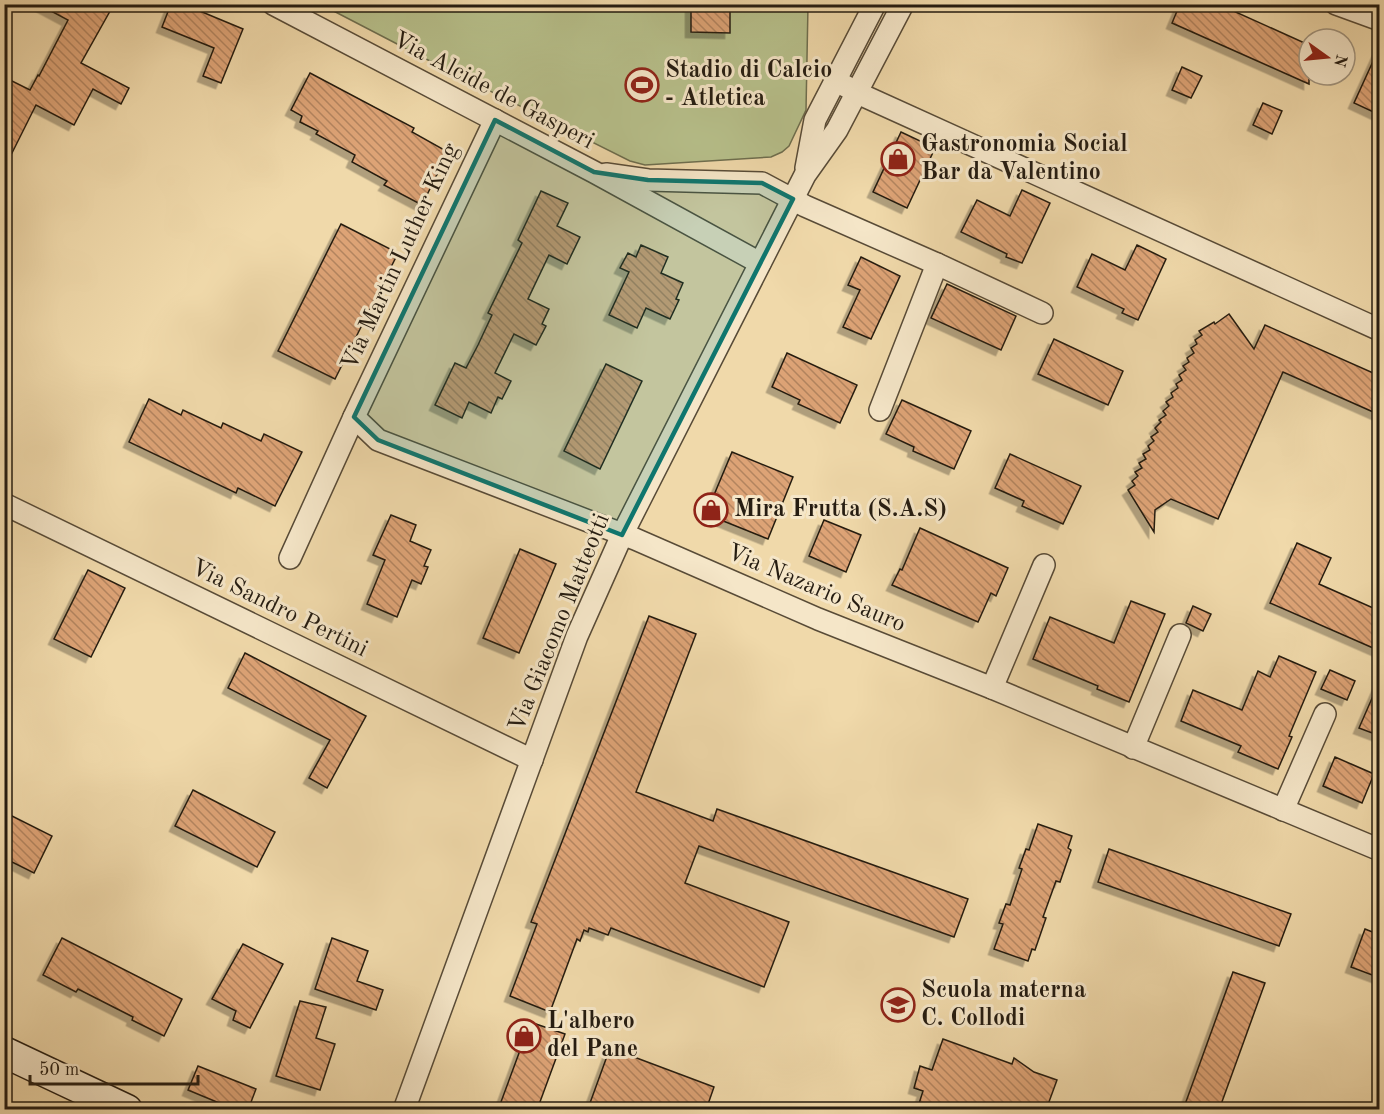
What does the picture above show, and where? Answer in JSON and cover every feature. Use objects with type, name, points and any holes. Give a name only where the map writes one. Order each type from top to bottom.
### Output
[{"type":"street","name":"Via Alcide de Gasperi","points":[[273,4],[594,172],[760,263]]},
{"type":"street","name":"Via Giacomo Matteotti","points":[[805,175],[815,120],[875,4]]},
{"type":"street","name":"Via Giacomo Matteotti","points":[[404,1110],[577,636],[622,535],[805,175],[837,130],[903,4]]},
{"type":"street","points":[[1336,4],[1380,20]]},
{"type":"street","points":[[836,81],[857,93],[1380,330]]},
{"type":"street","name":"Via Martin Luther King","points":[[291,558],[354,417],[495,120]]},
{"type":"street","name":"Via Alcide de Gasperi","points":[[594,172],[648,180],[762,183],[805,206],[1041,313]]},
{"type":"street","points":[[880,410],[937,264]]},
{"type":"street","points":[[354,417],[378,440],[622,535]]},
{"type":"street","name":"Via Sandro Pertini","points":[[4,504],[532,760]]},
{"type":"street","name":"Via Nazario Sauro","points":[[622,535],[818,619],[992,688],[1380,850]]},
{"type":"street","points":[[992,688],[1044,565]]},
{"type":"street","points":[[1134,748],[1180,635]]},
{"type":"street","points":[[1283,810],[1325,714]]},
{"type":"street","points":[[4,1052],[127,1110]]},
{"type":"highlighted area","points":[[495,120],[594,172],[648,180],[762,183],[793,199],[622,535],[378,440],[354,417]]},
{"type":"green space","name":"Stadio di Calcio - Atletica","points":[[322,5],[808,5],[806,110],[789,146],[771,157],[645,165],[630,161]]},
{"type":"building","points":[[38,4],[114,4],[81,63],[129,88],[121,104],[93,89],[74,125],[36,105],[4,169],[4,77],[30,90],[68,20]]},
{"type":"building","points":[[171,4],[183,4],[243,29],[221,83],[203,76],[214,48],[162,27]]},
{"type":"building","points":[[691,4],[730,4],[730,33],[691,32]]},
{"type":"building","points":[[1180,4],[1218,4],[1297,40],[1297,79],[1172,23]]},
{"type":"building","points":[[1380,46],[1380,115],[1354,103]]},
{"type":"building","points":[[1182,67],[1202,76],[1191,98],[1172,90]]},
{"type":"building","points":[[310,73],[414,128],[412,132],[448,152],[422,205],[384,185],[387,181],[352,162],[355,155],[316,134],[318,131],[300,122],[302,116],[291,110]]},
{"type":"building","points":[[1263,103],[1282,111],[1272,134],[1253,125]]},
{"type":"building","points":[[901,132],[935,148],[907,208],[873,192]]},
{"type":"building","points":[[1022,190],[1050,203],[1022,263],[1006,257],[1007,254],[961,232],[977,200],[1010,216]]},
{"type":"building","points":[[541,191],[568,203],[557,226],[580,237],[567,264],[549,255],[528,299],[549,309],[542,324],[546,326],[536,345],[514,334],[495,373],[511,381],[502,399],[498,397],[491,413],[469,402],[462,418],[435,405],[455,363],[466,368],[478,345],[492,315],[488,313],[522,243],[518,240]]},
{"type":"building","points":[[341,224],[398,253],[335,379],[278,351]]},
{"type":"building","points":[[641,245],[668,257],[661,273],[683,283],[676,299],[679,300],[670,319],[646,308],[637,328],[609,315],[629,272],[620,268],[628,253],[636,257]]},
{"type":"building","points":[[1137,245],[1166,259],[1138,320],[1122,313],[1124,309],[1077,287],[1092,254],[1125,270]]},
{"type":"building","points":[[861,257],[900,276],[871,339],[843,327],[860,290],[848,285]]},
{"type":"building","points":[[947,284],[1016,316],[1001,350],[931,318]]},
{"type":"building","points":[[1229,314],[1254,349],[1265,325],[1380,376],[1380,415],[1283,372],[1218,519],[1171,499],[1155,510],[1154,532],[1128,490],[1135,485],[1132,481],[1138,476],[1135,472],[1142,468],[1139,463],[1146,459],[1143,454],[1150,450],[1148,446],[1154,441],[1151,437],[1158,432],[1155,428],[1161,422],[1159,420],[1166,415],[1163,411],[1169,406],[1166,402],[1173,397],[1171,393],[1178,388],[1176,384],[1182,380],[1179,375],[1186,370],[1183,366],[1189,362],[1187,358],[1194,353],[1191,348],[1197,344],[1195,340],[1202,335],[1199,331]]},
{"type":"building","points":[[1054,339],[1123,371],[1108,405],[1038,374]]},
{"type":"building","points":[[787,353],[857,385],[840,423],[798,404],[800,400],[772,387]]},
{"type":"building","points":[[606,364],[642,381],[600,469],[564,451]]},
{"type":"building","points":[[149,399],[181,415],[183,410],[221,428],[223,423],[261,441],[264,434],[302,452],[275,506],[238,488],[236,493],[129,442]]},
{"type":"building","points":[[902,400],[971,431],[954,469],[913,451],[914,447],[886,434]]},
{"type":"building","points":[[732,452],[793,477],[768,539],[706,514]]},
{"type":"building","points":[[1010,454],[1081,486],[1063,524],[1022,506],[1024,501],[995,488]]},
{"type":"building","points":[[391,515],[416,525],[410,541],[431,550],[424,566],[428,567],[421,584],[412,580],[397,617],[367,604],[385,560],[373,555]]},
{"type":"building","points":[[824,520],[861,535],[846,572],[809,556]]},
{"type":"building","points":[[920,528],[1008,568],[996,596],[991,593],[978,622],[892,585],[900,569],[902,570]]},
{"type":"building","points":[[1297,543],[1331,558],[1319,584],[1380,611],[1380,651],[1270,603]]},
{"type":"building","points":[[520,549],[556,564],[519,653],[483,638]]},
{"type":"building","points":[[88,570],[125,588],[91,657],[54,639]]},
{"type":"building","points":[[1131,601],[1165,614],[1129,702],[1097,689],[1098,686],[1033,659],[1050,617],[1114,643]]},
{"type":"building","points":[[1193,606],[1211,614],[1203,631],[1186,623]]},
{"type":"building","points":[[649,616],[696,634],[636,792],[713,821],[717,809],[968,899],[954,937],[699,846],[685,883],[789,922],[764,987],[611,928],[608,935],[589,928],[588,932],[584,930],[580,941],[577,939],[550,1012],[510,996],[537,924],[531,922]]},
{"type":"building","points":[[245,653],[366,716],[327,788],[309,778],[330,740],[228,688]]},
{"type":"building","points":[[1279,656],[1316,672],[1278,769],[1238,752],[1241,746],[1181,721],[1193,690],[1242,710],[1258,671],[1270,677]]},
{"type":"building","points":[[1330,670],[1355,681],[1347,700],[1321,689]]},
{"type":"building","points":[[1380,680],[1380,736],[1359,728]]},
{"type":"building","points":[[1335,757],[1374,774],[1362,803],[1323,786]]},
{"type":"building","points":[[193,790],[275,832],[257,867],[175,826]]},
{"type":"building","points":[[4,812],[52,836],[34,873],[4,858]]},
{"type":"building","points":[[1038,824],[1072,836],[1068,848],[1071,850],[1060,882],[1056,881],[1043,917],[1046,918],[1035,950],[1032,949],[1028,961],[994,949],[1003,924],[999,923],[1006,904],[1010,905],[1022,869],[1019,868],[1026,849],[1029,850]]},
{"type":"building","points":[[1109,849],[1291,914],[1279,946],[1098,882]]},
{"type":"building","points":[[1365,929],[1380,935],[1380,978],[1351,967]]},
{"type":"building","points":[[62,938],[182,999],[164,1036],[132,1020],[133,1017],[78,989],[76,992],[43,975]]},
{"type":"building","points":[[332,938],[368,951],[357,981],[383,990],[376,1010],[315,989]]},
{"type":"building","points":[[243,944],[283,964],[250,1028],[233,1020],[236,1011],[212,999]]},
{"type":"building","points":[[1233,972],[1265,983],[1219,1110],[1183,1110]]},
{"type":"building","points":[[300,1001],[326,1007],[316,1038],[335,1044],[320,1090],[276,1076]]},
{"type":"building","points":[[536,1024],[565,1034],[537,1110],[498,1110],[522,1045],[528,1047]]},
{"type":"building","points":[[943,1039],[1012,1064],[1014,1058],[1034,1072],[1057,1080],[1046,1110],[917,1110],[923,1091],[914,1088],[920,1066],[932,1070]]},
{"type":"building","points":[[610,1048],[714,1087],[706,1110],[607,1110],[590,1103]]},
{"type":"building","points":[[198,1066],[256,1089],[248,1110],[236,1110],[188,1090]]},
{"type":"place","name":"Stadio di Calcio - Atletica","points":[[642,85]]},
{"type":"place","name":"Gastronomia Social Bar da Valentino","points":[[898,159]]},
{"type":"place","name":"Mira Frutta (S.A.S)","points":[[711,510]]},
{"type":"place","name":"Scuola materna C. Collodi","points":[[898,1005]]},
{"type":"place","name":"L'albero del Pane","points":[[524,1036]]}]
